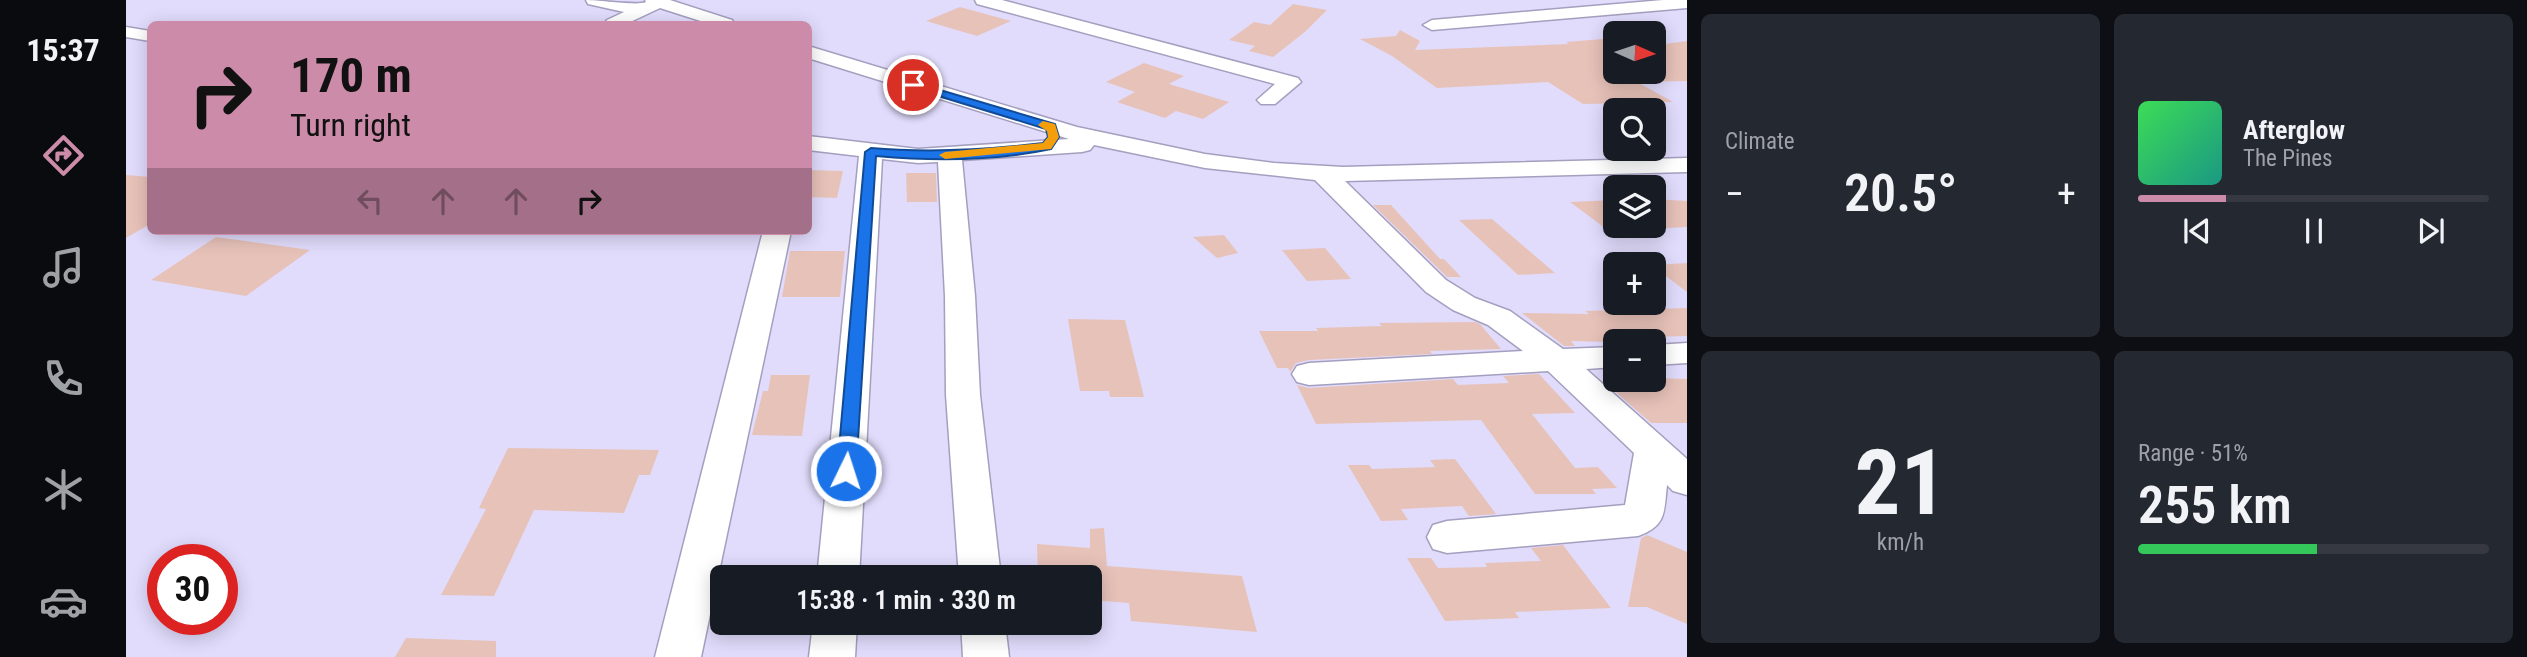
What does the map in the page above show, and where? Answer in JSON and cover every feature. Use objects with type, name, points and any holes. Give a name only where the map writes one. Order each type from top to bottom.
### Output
[{"type":"street","points":[[594,0],[651,4],[715,21]]},
{"type":"street","points":[[983,0],[1291,82],[1268,100]]},
{"type":"street","points":[[1432,24],[1687,3]]},
{"type":"street","points":[[619,21],[651,4]]},
{"type":"street","points":[[126,32],[147,36]]},
{"type":"street","points":[[812,53],[1049,136],[1209,163],[1322,174],[1687,165]]},
{"type":"street","points":[[812,144],[871,152],[950,155],[1049,136]]},
{"type":"street","points":[[839,565],[871,152]]},
{"type":"street","points":[[950,155],[960,296],[963,395],[979,565]]},
{"type":"street","points":[[1660,166],[1687,181]]},
{"type":"street","points":[[1322,174],[1446,294],[1499,318],[1556,359],[1687,481]]},
{"type":"street","points":[[678,657],[776,235]]},
{"type":"street","points":[[1666,354],[1687,353]]},
{"type":"street","points":[[1309,374],[1603,357]]},
{"type":"street","points":[[1447,537],[1638,520],[1643,516],[1653,449]]},
{"type":"street","points":[[832,657],[834,635]]},
{"type":"street","points":[[984,635],[986,657]]},
{"type":"building","points":[[1293,4],[1327,10],[1273,57],[1249,51],[1255,46],[1229,40],[1254,22],[1270,25]]},
{"type":"building","points":[[960,7],[1011,21],[977,36],[926,21]]},
{"type":"building","points":[[1400,30],[1420,41],[1415,50],[1569,44],[1566,42],[1603,39],[1603,84],[1641,84],[1666,98],[1603,98],[1603,104],[1583,104],[1548,82],[1437,88],[1392,56],[1360,39],[1396,36]]},
{"type":"building","points":[[1687,41],[1687,81],[1666,81],[1666,44]]},
{"type":"building","points":[[1144,63],[1184,76],[1169,84],[1229,102],[1203,119],[1176,111],[1165,118],[1117,102],[1135,92],[1106,82]]},
{"type":"building","points":[[812,170],[843,171],[837,198],[812,197]]},
{"type":"building","points":[[906,173],[936,173],[937,202],[907,202]]},
{"type":"building","points":[[126,175],[147,177],[147,226],[126,238]]},
{"type":"building","points":[[1666,200],[1687,201],[1687,227],[1666,228]]},
{"type":"building","points":[[1603,201],[1603,227],[1570,202]]},
{"type":"building","points":[[1373,205],[1391,205],[1440,259],[1444,259],[1461,277],[1447,277]]},
{"type":"building","points":[[1492,219],[1555,273],[1518,275],[1459,220]]},
{"type":"building","points":[[1224,235],[1238,253],[1217,258],[1193,237]]},
{"type":"building","points":[[216,237],[310,250],[246,296],[151,280]]},
{"type":"building","points":[[1325,248],[1351,279],[1307,281],[1282,250]]},
{"type":"building","points":[[790,251],[845,251],[840,297],[782,297]]},
{"type":"building","points":[[1687,263],[1687,292],[1666,276],[1666,264]]},
{"type":"building","points":[[1687,308],[1687,336],[1666,337],[1666,329],[1603,329],[1603,342],[1571,341],[1575,346],[1564,346],[1522,313],[1589,314],[1585,311],[1603,310],[1603,315],[1666,315],[1666,309]]},
{"type":"building","points":[[1068,319],[1125,320],[1144,397],[1110,397],[1109,391],[1080,391]]},
{"type":"building","points":[[1379,323],[1480,324],[1501,349],[1309,360],[1296,363],[1290,372],[1288,368],[1277,368],[1259,331],[1318,331],[1316,328],[1382,326]]},
{"type":"building","points":[[1539,374],[1575,413],[1532,414],[1575,468],[1598,467],[1617,488],[1592,489],[1596,494],[1535,494],[1481,420],[1316,424],[1297,385],[1309,388],[1453,379],[1458,385],[1509,383],[1503,376]]},
{"type":"building","points":[[771,375],[810,375],[802,436],[752,435],[763,391],[768,391]]},
{"type":"building","points":[[1666,378],[1687,379],[1687,423],[1651,423],[1616,392],[1666,392]]},
{"type":"building","points":[[508,448],[659,450],[650,475],[639,475],[624,513],[534,510],[494,596],[441,595],[486,509],[479,508]]},
{"type":"building","points":[[1455,459],[1496,514],[1469,516],[1462,506],[1401,509],[1408,520],[1381,521],[1348,465],[1369,465],[1372,469],[1435,467],[1430,460]]},
{"type":"building","points":[[1104,528],[1107,566],[1242,576],[1257,632],[1131,621],[1129,603],[1102,601],[1102,565],[1038,565],[1037,544],[1090,548],[1090,529]]},
{"type":"building","points":[[1647,535],[1687,552],[1687,624],[1647,607],[1628,607],[1641,538]]},
{"type":"building","points":[[1563,545],[1611,608],[1515,612],[1519,618],[1445,621],[1407,558],[1431,558],[1438,568],[1487,567],[1485,563],[1541,561],[1531,548]]},
{"type":"building","points":[[406,638],[496,641],[496,657],[395,657]]},
{"type":"slow traffic","points":[[945,155],[992,153],[1047,146],[1054,137],[1053,131],[1051,127],[1043,125]]},
{"type":"route","points":[[846,471],[871,152],[918,156],[992,153],[1047,146],[1054,137],[1051,127],[913,85]]}]
